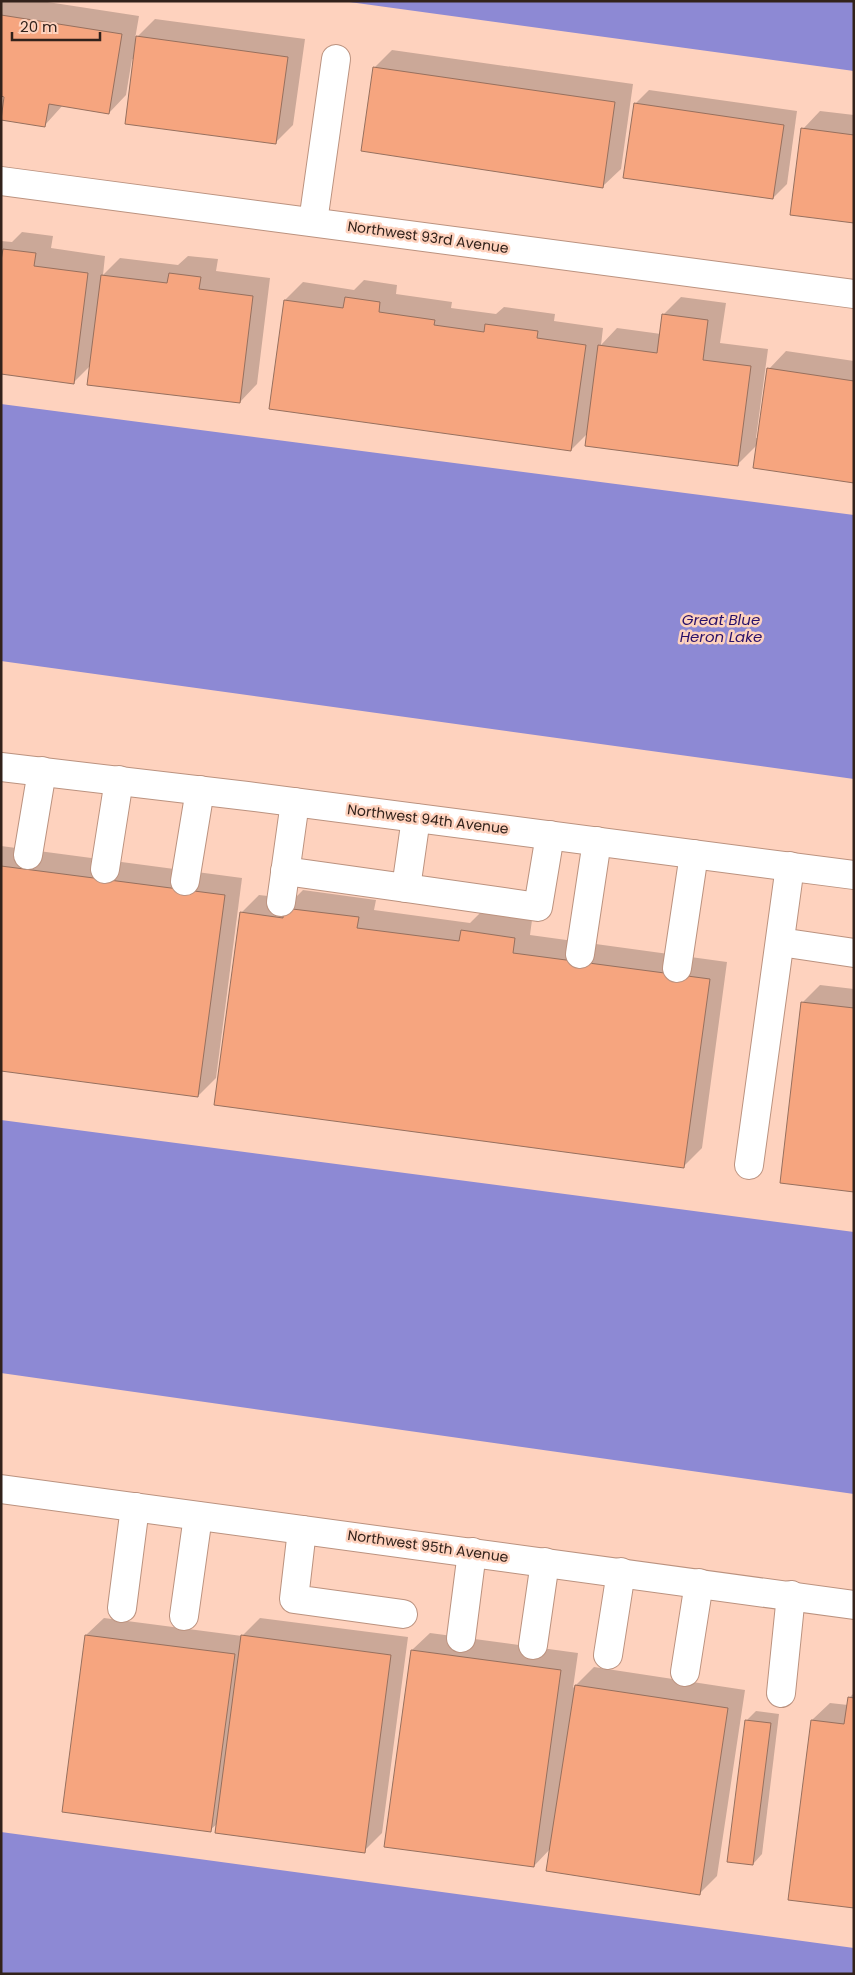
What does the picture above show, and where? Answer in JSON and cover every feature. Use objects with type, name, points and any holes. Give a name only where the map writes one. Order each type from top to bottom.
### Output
[{"type":"street","points":[[313,222],[336,59]]},
{"type":"street","name":"Northwest 93rd Avenue","points":[[1,181],[854,294]]},
{"type":"street","name":"Northwest 94th Avenue","points":[[1,767],[295,802],[854,875]]},
{"type":"street","points":[[28,855],[42,771]]},
{"type":"street","points":[[105,869],[119,780]]},
{"type":"street","points":[[185,881],[200,790]]},
{"type":"street","points":[[281,902],[295,802]]},
{"type":"street","points":[[406,888],[416,818]]},
{"type":"street","points":[[285,871],[538,907],[550,835]]},
{"type":"street","points":[[580,954],[597,841]]},
{"type":"street","points":[[677,968],[694,854]]},
{"type":"street","points":[[749,1164],[790,866]]},
{"type":"street","points":[[780,942],[854,953]]},
{"type":"street","name":"Northwest 95th Avenue","points":[[1,1489],[854,1605]]},
{"type":"street","points":[[122,1608],[135,1507]]},
{"type":"street","points":[[184,1616],[198,1516]]},
{"type":"street","points":[[302,1530],[294,1599],[403,1614]]},
{"type":"street","points":[[461,1638],[472,1552]]},
{"type":"street","points":[[533,1645],[545,1562]]},
{"type":"street","points":[[608,1655],[620,1572]]},
{"type":"street","points":[[685,1672],[699,1583]]},
{"type":"street","points":[[781,1693],[791,1595]]},
{"type":"water","points":[[342,1],[854,1],[854,71]]},
{"type":"water","name":"Great Blue Heron Lake","points":[[1,404],[854,515],[854,779],[1,661]]},
{"type":"water","points":[[1,1120],[854,1232],[854,1494],[1,1373]]},
{"type":"water","points":[[1,1832],[854,1948],[854,1974],[1,1974]]},
{"type":"building","points":[[1,15],[122,34],[109,114],[49,104],[45,127],[1,120],[4,97],[1,96]]},
{"type":"building","points":[[136,36],[288,57],[276,144],[125,124]]},
{"type":"building","points":[[373,67],[615,102],[603,188],[361,151]]},
{"type":"building","points":[[634,103],[784,125],[773,199],[623,178]]},
{"type":"building","points":[[801,128],[854,135],[854,223],[790,215]]},
{"type":"building","points":[[3,249],[36,253],[34,266],[88,273],[74,384],[1,374],[1,261]]},
{"type":"building","points":[[169,273],[201,277],[199,289],[253,296],[240,403],[87,385],[101,275],[167,283]]},
{"type":"building","points":[[345,297],[380,302],[379,312],[435,320],[434,325],[484,332],[485,324],[538,331],[537,338],[586,345],[571,451],[269,409],[284,300],[343,308]]},
{"type":"building","points":[[662,314],[708,320],[703,360],[751,366],[738,466],[585,446],[598,345],[657,353]]},
{"type":"building","points":[[767,368],[854,381],[854,483],[753,468]]},
{"type":"building","points":[[1,866],[225,895],[198,1097],[1,1071]]},
{"type":"building","points":[[284,908],[359,917],[357,928],[459,941],[461,930],[515,938],[513,953],[710,979],[684,1168],[214,1105],[240,912],[283,918]]},
{"type":"building","points":[[801,1002],[854,1008],[854,1192],[780,1183]]},
{"type":"building","points":[[85,1635],[235,1654],[211,1832],[62,1812]]},
{"type":"building","points":[[241,1635],[391,1655],[365,1853],[215,1833]]},
{"type":"building","points":[[411,1650],[561,1670],[534,1867],[384,1847]]},
{"type":"building","points":[[575,1685],[728,1708],[700,1895],[546,1871]]},
{"type":"building","points":[[848,1697],[854,1698],[854,1908],[788,1900],[811,1720],[844,1724]]},
{"type":"building","points":[[745,1720],[771,1723],[753,1865],[727,1862]]}]
